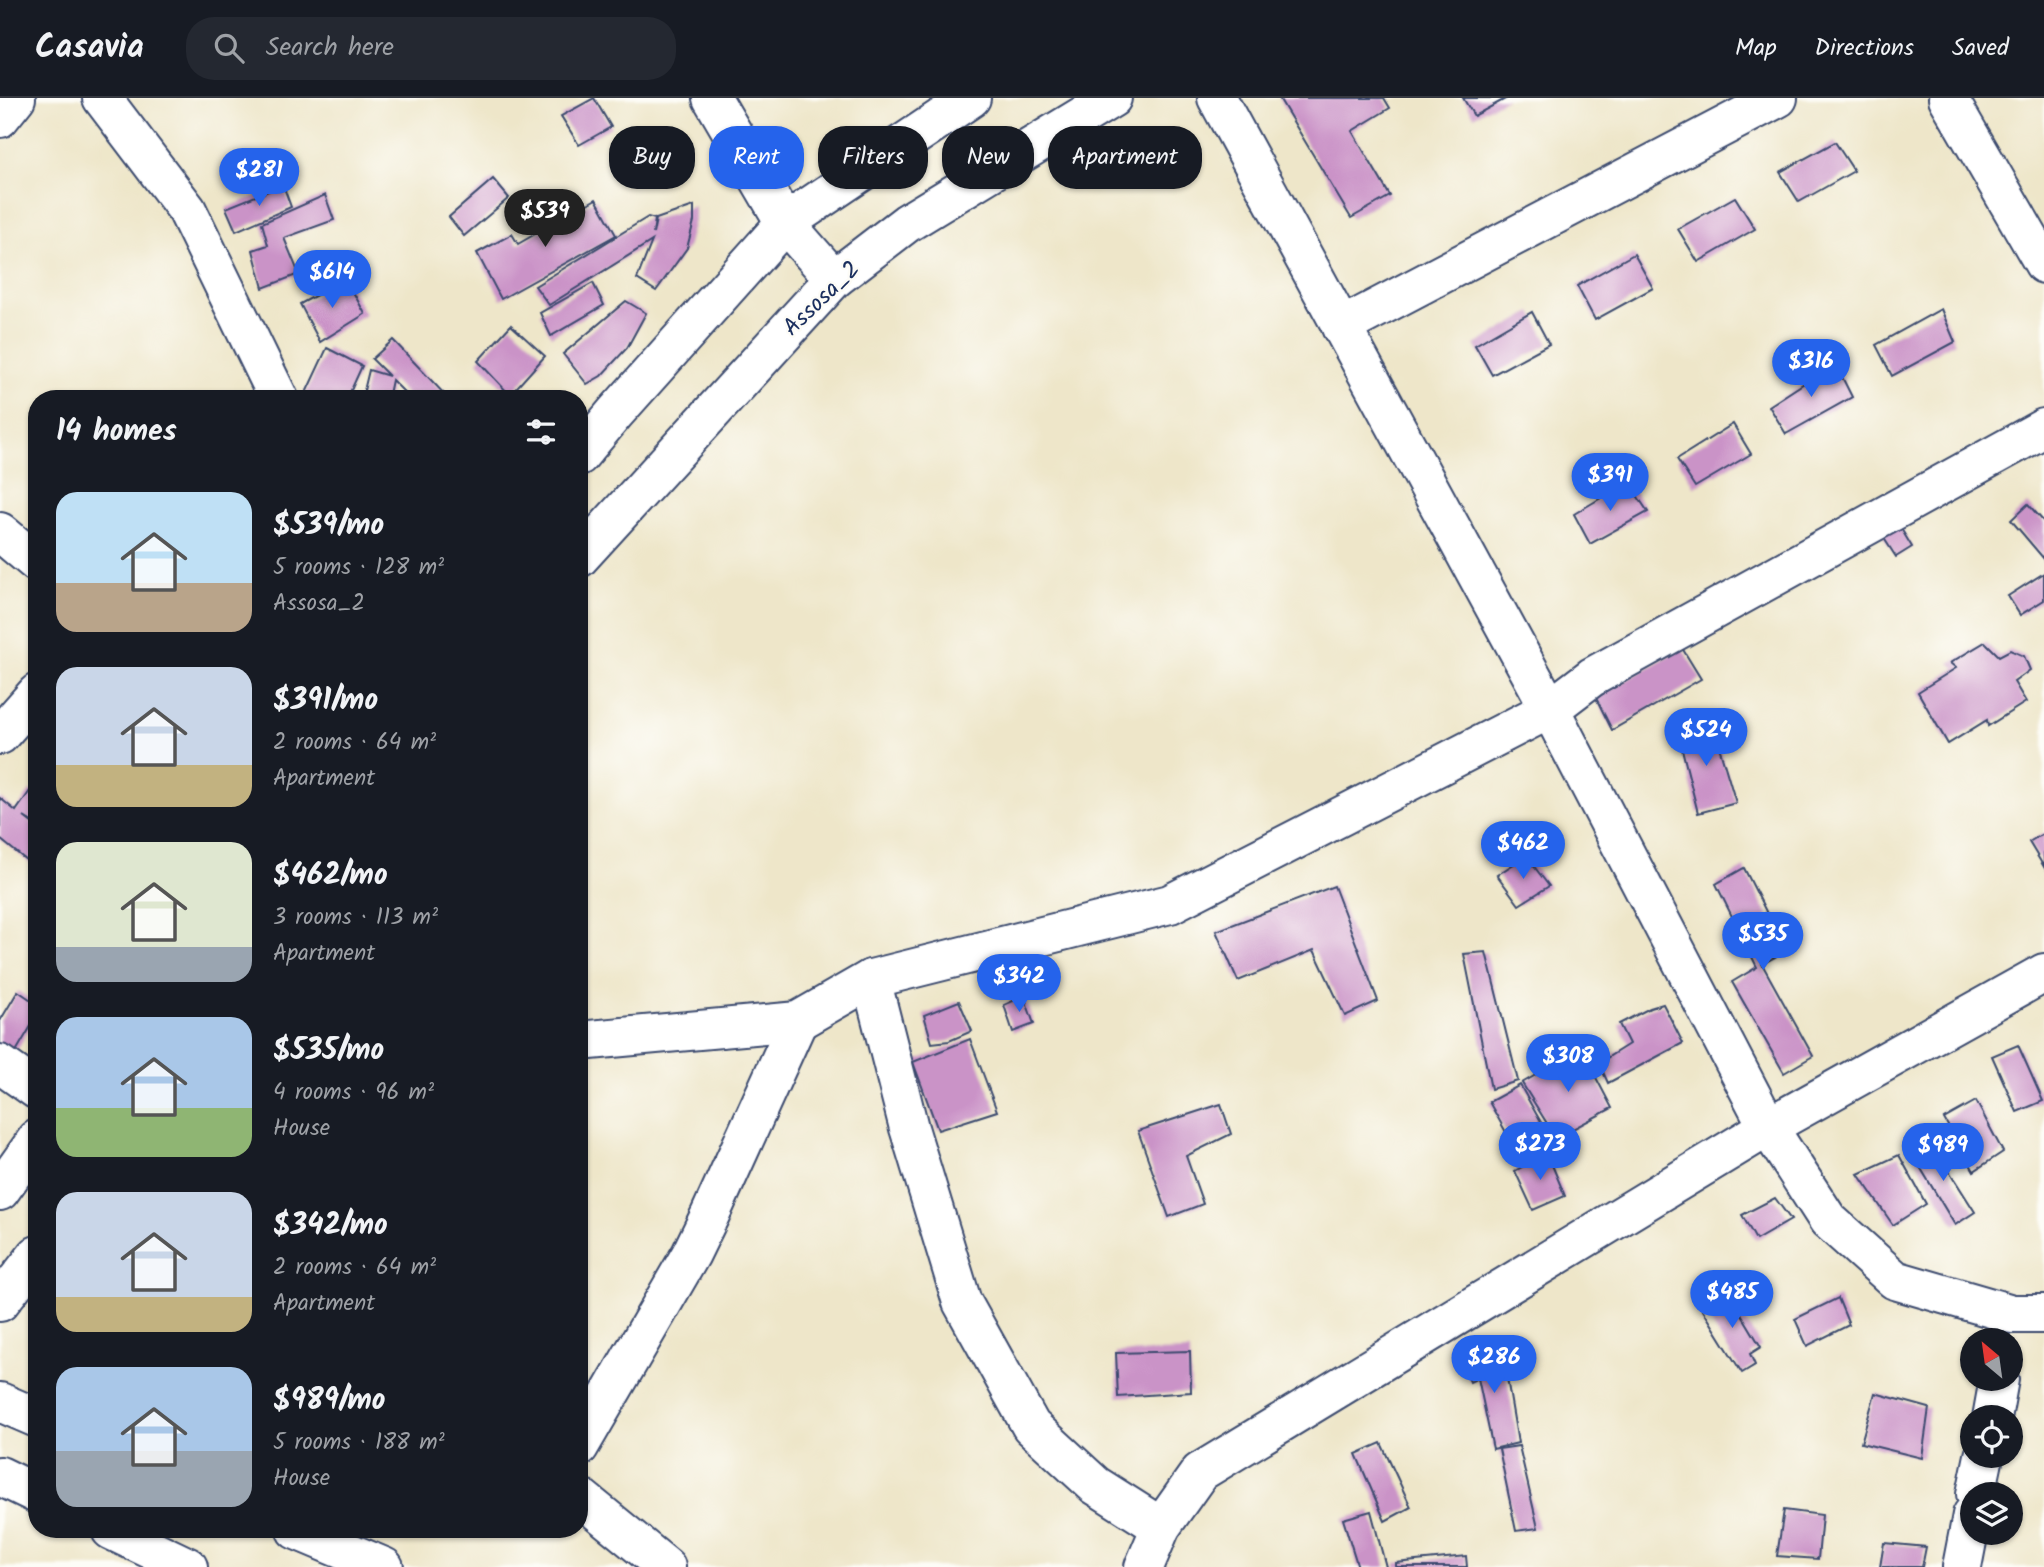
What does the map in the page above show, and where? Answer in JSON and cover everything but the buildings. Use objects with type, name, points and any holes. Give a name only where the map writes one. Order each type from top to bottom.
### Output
[{"type":"main road","points":[[0,118],[16,98]]},
{"type":"main road","points":[[102,98],[187,210],[275,390]]},
{"type":"main road","points":[[712,98],[785,223],[834,279]]},
{"type":"main road","points":[[588,445],[785,223],[971,98]]},
{"type":"main road","name":"Assosa_2","points":[[588,548],[834,279],[907,223],[1112,98]]},
{"type":"main road","points":[[1217,98],[1550,709],[1768,1127],[1828,1220],[1895,1280],[2021,1323]]},
{"type":"main road","points":[[1341,327],[1778,98]]},
{"type":"main road","points":[[1948,98],[2044,264]]},
{"type":"main road","points":[[588,1040],[798,1021],[871,979],[1170,904],[1550,709],[1592,677],[2044,428]]},
{"type":"main road","points":[[0,532],[28,555]]},
{"type":"main road","points":[[0,735],[28,703]]},
{"type":"main road","points":[[1144,1567],[1161,1527],[1200,1472],[1768,1127],[2044,973]]},
{"type":"main road","points":[[871,979],[909,1128],[962,1302],[1031,1426],[1095,1485],[1161,1527]]},
{"type":"main road","points":[[588,1431],[691,1254],[798,1021]]},
{"type":"main road","points":[[0,1064],[28,1084]]},
{"type":"main road","points":[[0,1191],[28,1152]]},
{"type":"main road","points":[[0,1302],[28,1266]]},
{"type":"main road","points":[[0,1402],[28,1414]]},
{"type":"main road","points":[[0,1476],[28,1490]]},
{"type":"main road","points":[[588,1503],[666,1567]]},
{"type":"main road","points":[[128,1538],[188,1567]]},
{"type":"main road","points":[[315,1538],[384,1567]]},
{"type":"main road","points":[[1962,1567],[1966,1545]]}]
